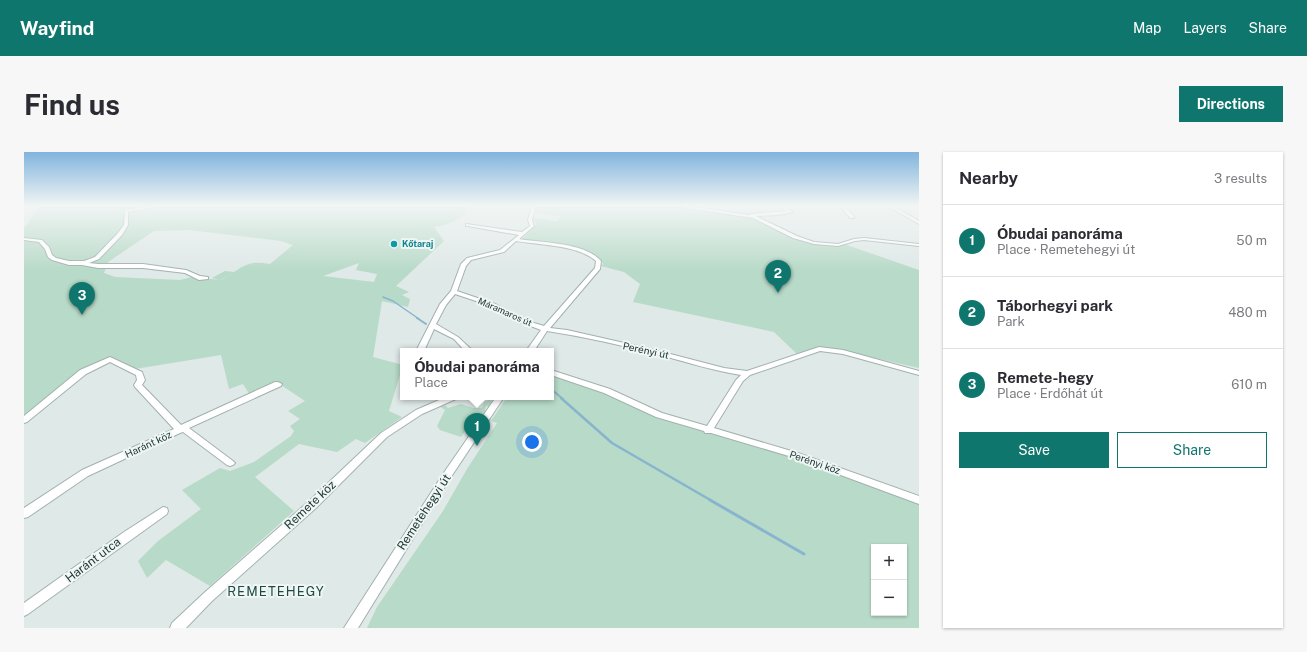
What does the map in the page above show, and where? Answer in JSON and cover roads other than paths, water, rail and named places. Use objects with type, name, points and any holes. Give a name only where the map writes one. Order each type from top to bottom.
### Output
[{"type":"street","points":[[81,263],[97,258],[125,227]]},
{"type":"street","points":[[484,227],[525,233]]},
{"type":"street","points":[[422,348],[443,304],[454,292],[463,264],[470,259],[502,251],[531,227]]},
{"type":"street","points":[[776,227],[795,237],[814,243],[838,245],[854,240],[864,239],[919,244]]},
{"type":"street","points":[[24,239],[40,241],[48,248],[51,257],[69,263],[81,263],[98,266],[137,266],[158,268],[186,272],[199,278],[206,278]]},
{"type":"street","points":[[516,240],[580,250],[598,259],[600,263],[598,268],[545,329],[532,348]]},
{"type":"street","name":"Máramaros út","points":[[454,292],[493,305],[522,321],[545,329]]},
{"type":"street","points":[[433,325],[456,338],[466,348]]},
{"type":"street","name":"Perényi út","points":[[545,329],[567,332],[655,352],[714,368],[747,372],[766,368],[819,349],[843,352],[919,373]]},
{"type":"street","points":[[24,420],[83,372],[110,359],[139,374],[141,380],[138,385],[181,429],[230,463]]},
{"type":"street","points":[[708,431],[740,380],[747,372]]},
{"type":"street","name":"Perényi köz","points":[[554,373],[607,391],[658,415],[708,431],[795,455],[919,500]]},
{"type":"street","name":"Haránt köz","points":[[24,514],[48,496],[85,473],[278,384]]},
{"type":"street","name":"Remete köz","points":[[177,628],[208,597],[312,505],[384,435],[419,412],[446,400]]},
{"type":"street","name":"Remetehegyi út","points":[[351,628],[446,477],[498,400]]},
{"type":"street","name":"Haránt utca","points":[[24,610],[77,573],[129,533],[163,511]]},
{"type":"waterway","points":[[383,297],[393,301],[419,319]]},
{"type":"waterway","points":[[417,318],[426,324]]},
{"type":"waterway","points":[[554,392],[563,399]]},
{"type":"waterway","points":[[561,398],[612,443],[712,501]]},
{"type":"waterway","points":[[710,500],[804,554]]},
{"type":"place","name":"Kőtaraj","points":[[394,244]]},
{"type":"place","name":"Táborhegyi park","points":[[778,293]]},
{"type":"place","name":"Remete-hegy","points":[[82,315]]},
{"type":"place","name":"Óbudai panoráma","points":[[477,446]]},
{"type":"district","name":"REMETEHEGY","points":[[276,591]]}]
